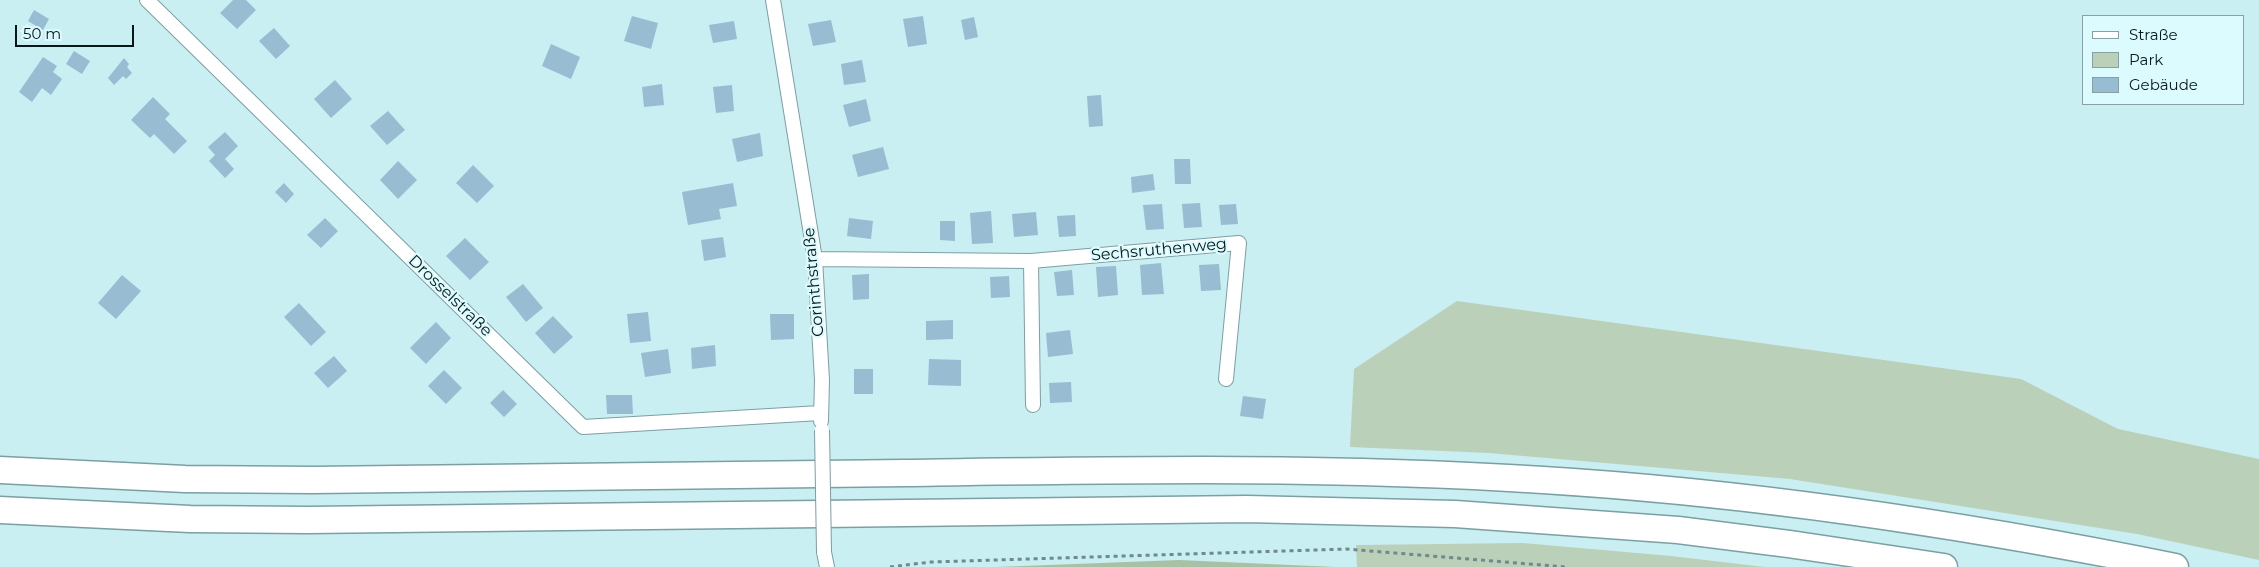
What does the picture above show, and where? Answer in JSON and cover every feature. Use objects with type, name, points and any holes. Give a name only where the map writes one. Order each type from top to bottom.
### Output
[{"type":"highway","points":[[0,470],[185,479],[313,480],[1260,469],[1462,475],[1669,490],[1822,507],[1962,528],[2175,567]]},
{"type":"highway","points":[[0,510],[190,519],[308,520],[1238,509],[1455,514],[1678,530],[1798,545],[1944,567]]},
{"type":"street","name":"Drosselstraße","points":[[147,0],[583,427],[820,413]]},
{"type":"street","name":"Corinthstraße","points":[[774,0],[815,259],[822,380],[820,413],[822,430],[824,552],[827,567]]},
{"type":"street","name":"Sechsruthenweg","points":[[815,259],[1031,262],[1239,243],[1226,379]]},
{"type":"street","points":[[1031,262],[1033,405]]},
{"type":"path","points":[[890,567],[931,562],[1346,549],[1566,567]]},
{"type":"path","points":[[931,562],[935,567]]},
{"type":"green space","points":[[1457,301],[2021,379],[2118,429],[2259,459],[2259,560],[2137,534],[1790,479],[1489,453],[1350,447],[1354,369]]},
{"type":"green space","points":[[1523,543],[1671,556],[1765,567],[1357,567],[1356,545]]},
{"type":"green space","points":[[1179,560],[1336,567],[996,567]]},
{"type":"building","points":[[233,0],[246,0],[256,10],[237,29],[220,13]]},
{"type":"building","points":[[34,10],[49,19],[43,30],[28,21]]},
{"type":"building","points":[[632,16],[658,23],[651,49],[624,41]]},
{"type":"building","points":[[923,16],[927,44],[908,47],[903,19]]},
{"type":"building","points":[[974,17],[978,37],[965,40],[961,20]]},
{"type":"building","points":[[831,20],[836,42],[813,46],[808,24]]},
{"type":"building","points":[[734,21],[737,39],[713,43],[709,25]]},
{"type":"building","points":[[274,28],[290,46],[276,59],[259,41]]},
{"type":"building","points":[[551,44],[580,57],[571,79],[542,66]]},
{"type":"building","points":[[74,51],[90,61],[82,74],[66,64]]},
{"type":"building","points":[[43,57],[57,66],[53,72],[62,79],[51,95],[42,88],[32,102],[19,92]]},
{"type":"building","points":[[124,58],[129,64],[127,67],[132,73],[126,79],[123,76],[114,85],[108,78]]},
{"type":"building","points":[[862,60],[866,82],[844,85],[841,64]]},
{"type":"building","points":[[335,80],[352,99],[331,118],[314,99]]},
{"type":"building","points":[[662,84],[664,105],[644,107],[642,87]]},
{"type":"building","points":[[732,85],[734,111],[716,113],[713,87]]},
{"type":"building","points":[[1101,95],[1103,126],[1089,127],[1087,96]]},
{"type":"building","points":[[153,97],[170,114],[165,119],[187,141],[174,154],[154,134],[150,138],[131,120]]},
{"type":"building","points":[[866,99],[871,121],[849,127],[843,105]]},
{"type":"building","points":[[388,111],[405,130],[387,145],[370,126]]},
{"type":"building","points":[[225,132],[238,146],[225,159],[234,169],[225,178],[209,161],[215,155],[208,147]]},
{"type":"building","points":[[760,133],[763,156],[737,162],[732,139]]},
{"type":"building","points":[[883,147],[889,169],[858,177],[852,155]]},
{"type":"building","points":[[1174,159],[1190,159],[1191,184],[1175,184]]},
{"type":"building","points":[[398,161],[417,180],[398,199],[380,180]]},
{"type":"building","points":[[473,165],[494,186],[477,203],[456,183]]},
{"type":"building","points":[[1153,174],[1155,190],[1132,193],[1131,177]]},
{"type":"building","points":[[284,183],[294,194],[286,203],[275,192]]},
{"type":"building","points":[[733,183],[737,206],[719,209],[721,219],[688,225],[682,192]]},
{"type":"building","points":[[1200,203],[1202,227],[1184,228],[1182,204]]},
{"type":"building","points":[[1162,204],[1164,229],[1146,230],[1143,205]]},
{"type":"building","points":[[1236,204],[1238,224],[1221,225],[1219,205]]},
{"type":"building","points":[[991,211],[993,243],[972,244],[970,213]]},
{"type":"building","points":[[1036,212],[1038,235],[1014,237],[1012,214]]},
{"type":"building","points":[[1075,215],[1076,236],[1059,237],[1057,216]]},
{"type":"building","points":[[325,218],[338,231],[321,248],[307,235]]},
{"type":"building","points":[[849,218],[873,221],[871,239],[847,236]]},
{"type":"building","points":[[940,221],[955,221],[955,241],[940,240]]},
{"type":"building","points":[[723,237],[726,257],[704,261],[701,240]]},
{"type":"building","points":[[465,238],[489,262],[470,280],[446,256]]},
{"type":"building","points":[[1161,263],[1164,294],[1142,295],[1140,265]]},
{"type":"building","points":[[1219,264],[1221,290],[1201,291],[1199,265]]},
{"type":"building","points":[[1116,266],[1118,295],[1098,297],[1096,267]]},
{"type":"building","points":[[1072,270],[1074,295],[1057,296],[1054,272]]},
{"type":"building","points":[[869,274],[869,299],[853,300],[852,275]]},
{"type":"building","points":[[122,275],[141,291],[116,319],[98,303]]},
{"type":"building","points":[[1009,276],[1010,297],[991,298],[990,277]]},
{"type":"building","points":[[523,284],[543,308],[526,322],[506,297]]},
{"type":"building","points":[[299,303],[326,332],[311,346],[284,317]]},
{"type":"building","points":[[648,312],[651,341],[630,343],[627,314]]},
{"type":"building","points":[[770,314],[794,314],[794,339],[771,340]]},
{"type":"building","points":[[553,316],[573,337],[554,354],[535,333]]},
{"type":"building","points":[[953,320],[953,339],[926,340],[926,321]]},
{"type":"building","points":[[436,322],[451,338],[426,364],[410,348]]},
{"type":"building","points":[[1070,330],[1073,354],[1048,357],[1046,333]]},
{"type":"building","points":[[715,345],[716,366],[692,369],[691,348]]},
{"type":"building","points":[[668,349],[671,373],[645,377],[641,353]]},
{"type":"building","points":[[334,356],[347,371],[328,388],[314,373]]},
{"type":"building","points":[[929,359],[961,360],[961,386],[928,385]]},
{"type":"building","points":[[854,369],[873,369],[873,394],[854,394]]},
{"type":"building","points":[[444,370],[462,388],[446,404],[428,386]]},
{"type":"building","points":[[1071,382],[1072,402],[1050,403],[1049,383]]},
{"type":"building","points":[[503,390],[517,404],[504,417],[490,403]]},
{"type":"building","points":[[606,395],[632,395],[633,414],[607,414]]},
{"type":"building","points":[[1243,396],[1266,399],[1263,419],[1240,416]]}]
